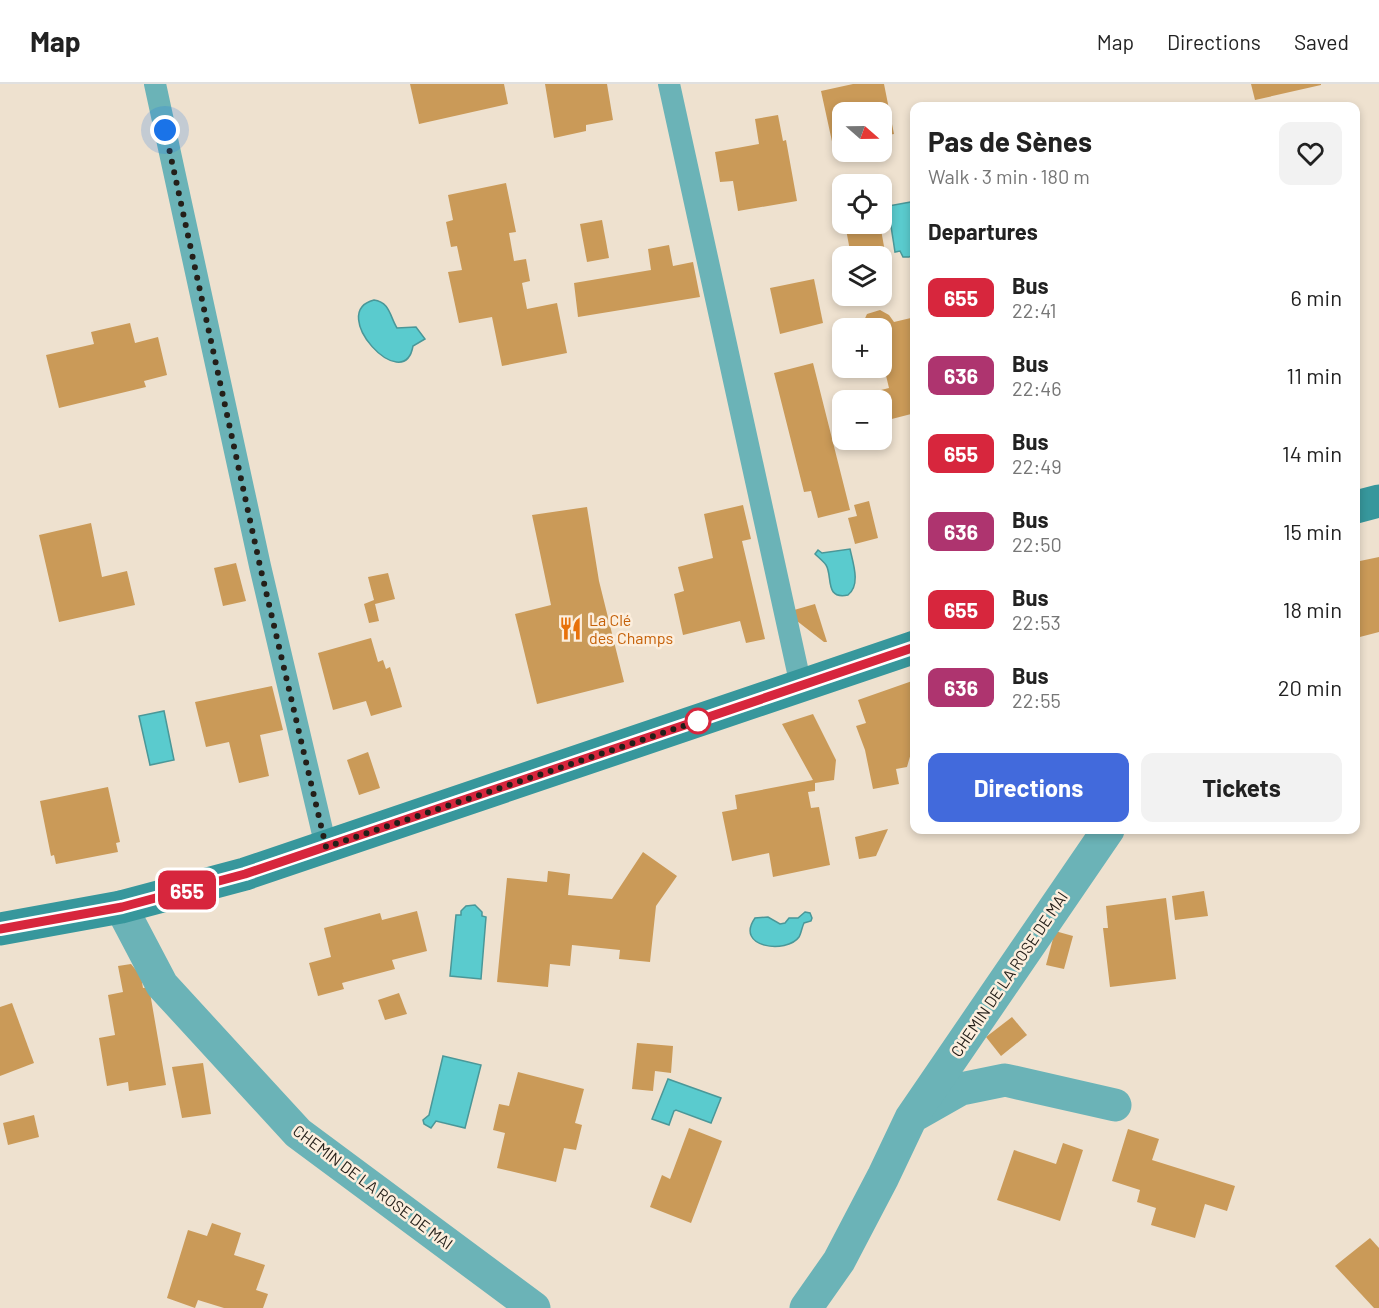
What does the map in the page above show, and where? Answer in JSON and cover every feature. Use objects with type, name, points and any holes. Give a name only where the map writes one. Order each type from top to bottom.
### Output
[{"type":"main road","points":[[1360,506],[1379,501]]},
{"type":"main road","points":[[0,929],[122,907],[245,874],[910,649]]},
{"type":"street","name":"CHEMIN DE LA ROSE DE MAI","points":[[806,1308],[839,1261],[911,1118],[1105,834]]},
{"type":"street","name":"CHEMIN DE LA ROSE DE MAI","points":[[122,907],[162,985],[298,1133],[534,1308]]},
{"type":"street","points":[[911,1118],[961,1089],[1005,1080],[1115,1105]]},
{"type":"lane","points":[[155,84],[260,566],[326,847]]},
{"type":"lane","points":[[669,84],[801,686]]},
{"type":"water","points":[[910,202],[910,256],[903,257],[900,251],[895,252],[892,205]]},
{"type":"water","points":[[374,300],[386,307],[397,328],[416,327],[425,339],[413,346],[407,359],[396,362],[384,357],[372,347],[363,333],[359,319],[362,308]]},
{"type":"water","points":[[850,549],[855,574],[854,586],[848,595],[840,596],[832,591],[826,565],[815,554],[818,550],[822,553]]},
{"type":"water","points":[[164,711],[174,760],[150,765],[139,716]]},
{"type":"water","points":[[475,905],[482,912],[482,916],[486,917],[481,979],[450,976],[456,915],[461,915],[461,911],[466,906]]},
{"type":"water","points":[[805,912],[810,913],[811,921],[804,923],[799,937],[793,942],[784,945],[765,945],[757,942],[751,936],[750,928],[755,918],[768,917],[780,924],[785,923],[789,918],[798,918]]},
{"type":"water","points":[[443,1056],[481,1065],[465,1128],[436,1121],[431,1128],[424,1124],[423,1120],[429,1115]]},
{"type":"water","points":[[668,1079],[721,1098],[711,1123],[676,1110],[669,1125],[652,1119]]},
{"type":"building","points":[[410,84],[504,84],[508,104],[419,124]]},
{"type":"building","points":[[545,84],[607,84],[613,120],[586,125],[586,131],[554,138]]},
{"type":"building","points":[[853,84],[884,84],[888,102],[832,102],[832,141],[821,91]]},
{"type":"building","points":[[1251,84],[1321,84],[1321,85],[1255,100]]},
{"type":"building","points":[[778,115],[783,141],[786,140],[797,201],[738,211],[733,181],[720,182],[715,152],[759,144],[755,119]]},
{"type":"building","points":[[506,183],[516,232],[509,233],[514,261],[526,259],[530,281],[522,283],[527,309],[557,303],[567,353],[502,366],[492,317],[459,323],[448,272],[462,270],[457,246],[451,247],[446,222],[453,220],[448,195]]},
{"type":"building","points":[[602,220],[609,258],[587,262],[580,224]]},
{"type":"building","points":[[847,234],[882,234],[884,246],[849,246]]},
{"type":"building","points":[[669,245],[673,266],[693,262],[700,297],[578,317],[574,283],[651,270],[648,249]]},
{"type":"building","points":[[814,279],[823,323],[780,334],[770,288]]},
{"type":"building","points":[[880,310],[891,318],[865,318],[867,314]]},
{"type":"building","points":[[910,318],[910,414],[892,419],[892,390],[881,390],[889,388],[887,378],[892,378],[892,319],[894,322]]},
{"type":"building","points":[[130,323],[135,343],[158,337],[167,375],[144,381],[146,387],[59,408],[46,355],[94,344],[91,332]]},
{"type":"building","points":[[813,363],[832,438],[832,450],[835,450],[850,510],[818,518],[811,491],[804,492],[774,373]]},
{"type":"building","points":[[869,501],[878,538],[855,544],[848,518],[857,516],[854,505]]},
{"type":"building","points":[[743,505],[751,539],[742,541],[765,639],[746,643],[740,621],[683,635],[674,594],[684,591],[678,567],[713,558],[704,514]]},
{"type":"building","points":[[587,507],[599,581],[624,682],[537,704],[515,614],[551,605],[532,515]]},
{"type":"building","points":[[91,523],[102,577],[127,571],[135,605],[59,622],[39,535]]},
{"type":"building","points":[[1379,557],[1379,632],[1360,637],[1360,561]]},
{"type":"building","points":[[236,563],[246,601],[223,606],[214,568]]},
{"type":"building","points":[[388,573],[395,599],[375,604],[379,621],[369,623],[364,604],[374,600],[368,577]]},
{"type":"building","points":[[815,604],[827,642],[797,621],[794,610]]},
{"type":"building","points":[[371,638],[378,662],[383,660],[386,669],[390,667],[402,707],[371,716],[366,701],[333,710],[318,653]]},
{"type":"building","points":[[910,682],[910,756],[907,767],[896,769],[899,784],[873,789],[865,750],[856,726],[866,723],[858,700]]},
{"type":"building","points":[[272,686],[283,730],[260,735],[269,776],[239,783],[229,742],[206,747],[195,702]]},
{"type":"building","points":[[813,714],[836,760],[834,780],[815,783],[815,791],[808,792],[811,808],[819,807],[830,865],[773,877],[769,853],[732,861],[722,812],[737,809],[735,795],[813,780],[782,724]]},
{"type":"building","points":[[368,752],[380,788],[359,795],[347,760]]},
{"type":"building","points":[[108,787],[120,842],[116,843],[118,852],[56,864],[54,855],[51,856],[40,801]]},
{"type":"building","points":[[888,829],[876,856],[859,859],[855,837]]},
{"type":"building","points":[[643,852],[677,876],[656,906],[650,962],[619,959],[620,950],[572,945],[570,966],[550,964],[548,987],[497,982],[507,878],[547,882],[548,871],[570,874],[568,895],[612,899]]},
{"type":"building","points":[[1204,891],[1208,916],[1175,920],[1172,896]]},
{"type":"building","points":[[1166,898],[1176,979],[1110,987],[1103,928],[1108,928],[1106,906]]},
{"type":"building","points":[[417,911],[427,951],[392,960],[395,969],[342,983],[344,989],[318,996],[309,963],[331,957],[324,928],[380,913],[382,920]]},
{"type":"building","points":[[1055,931],[1073,936],[1064,969],[1046,965]]},
{"type":"building","points":[[131,964],[141,976],[143,988],[149,987],[166,1085],[129,1091],[128,1082],[107,1086],[99,1038],[115,1035],[108,995],[123,992],[118,966]]},
{"type":"building","points":[[399,993],[407,1014],[385,1020],[378,1000]]},
{"type":"building","points":[[12,1003],[34,1063],[0,1076],[0,1007]]},
{"type":"building","points":[[1012,1017],[1027,1035],[1001,1056],[986,1037]]},
{"type":"building","points":[[637,1043],[673,1046],[671,1073],[655,1071],[653,1091],[632,1089]]},
{"type":"building","points":[[203,1063],[211,1114],[182,1118],[172,1067]]},
{"type":"building","points":[[518,1072],[584,1089],[575,1123],[582,1125],[576,1150],[564,1148],[556,1182],[497,1168],[505,1133],[493,1130],[499,1104],[509,1106]]},
{"type":"building","points":[[34,1115],[39,1137],[8,1145],[3,1123]]},
{"type":"building","points":[[689,1128],[722,1141],[691,1223],[650,1207],[662,1175],[670,1179]]},
{"type":"building","points":[[1128,1129],[1159,1139],[1152,1160],[1235,1186],[1227,1211],[1205,1204],[1195,1238],[1151,1225],[1156,1208],[1137,1202],[1140,1190],[1112,1181]]},
{"type":"building","points":[[1063,1143],[1083,1150],[1060,1221],[997,1200],[1014,1150],[1056,1164]]},
{"type":"building","points":[[212,1223],[241,1233],[234,1255],[265,1265],[256,1290],[268,1294],[263,1308],[224,1308],[198,1300],[195,1308],[167,1298],[188,1230],[207,1236]]},
{"type":"building","points":[[1370,1238],[1379,1248],[1379,1308],[1374,1308],[1335,1266]]},
{"type":"bus line","name":"655","points":[[0,929],[122,907],[245,874],[910,649]]},
{"type":"place","name":"La Clé des Champs","points":[[571,629]]},
{"type":"route","points":[[165,130],[260,566],[326,847],[698,721]]}]
